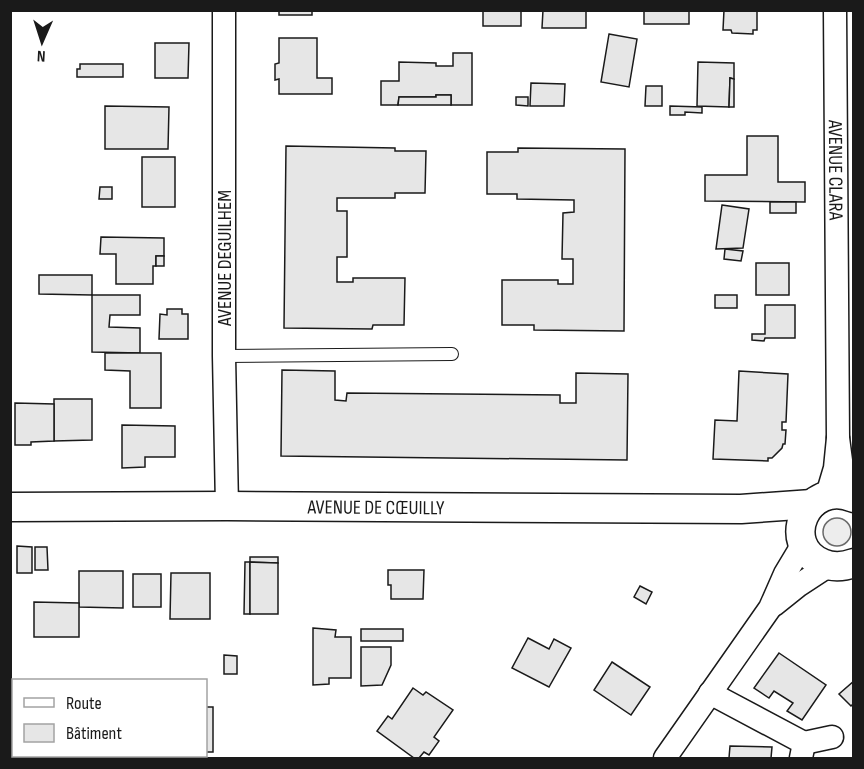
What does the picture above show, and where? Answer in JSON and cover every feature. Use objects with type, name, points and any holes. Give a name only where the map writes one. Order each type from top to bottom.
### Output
[{"type":"street","name":"AVENUE DEGUILHEM","points":[[224,10],[224,356],[227,506]]},
{"type":"street","name":"AVENUE CLARA","points":[[835,10],[838,438],[842,468],[836,498]]},
{"type":"street","name":"AVENUE DE CŒUILLY","points":[[10,507],[741,509],[836,498]]},
{"type":"street","points":[[665,759],[770,608],[802,539],[801,523],[836,498]]},
{"type":"street","name":"AVENUE DE CŒUILLY","points":[[741,509],[776,516],[791,523],[809,554],[818,561],[841,564]]},
{"type":"street","points":[[770,608],[799,585],[841,564]]},
{"type":"street","points":[[710,693],[803,751],[832,737]]},
{"type":"lane","points":[[224,356],[452,354]]},
{"type":"shaded area","points":[[837,518],[847,522],[851,532],[847,542],[837,546],[827,542],[823,532],[827,522]]},
{"type":"building","points":[[279,10],[312,10],[312,15],[279,15]]},
{"type":"building","points":[[483,10],[521,10],[521,26],[483,26]]},
{"type":"building","points":[[543,10],[586,10],[586,28],[542,28]]},
{"type":"building","points":[[644,10],[689,10],[689,24],[644,24]]},
{"type":"building","points":[[724,10],[757,10],[757,30],[753,30],[753,34],[723,30]]},
{"type":"building","points":[[609,34],[637,39],[629,87],[601,82]]},
{"type":"building","points":[[279,38],[317,38],[317,78],[332,78],[332,94],[279,94],[279,79],[275,80],[275,64],[279,63]]},
{"type":"building","points":[[155,43],[189,43],[188,78],[155,78]]},
{"type":"building","points":[[453,53],[472,53],[472,105],[451,105],[451,95],[436,95],[436,97],[399,97],[398,105],[381,105],[381,81],[399,81],[399,62],[453,66]]},
{"type":"building","points":[[698,62],[734,63],[734,79],[730,78],[729,107],[697,106]]},
{"type":"building","points":[[80,64],[123,64],[123,77],[77,77]]},
{"type":"building","points":[[730,78],[734,79],[734,107],[729,107]]},
{"type":"building","points":[[531,83],[565,84],[564,106],[530,106]]},
{"type":"building","points":[[646,86],[662,86],[662,106],[645,106]]},
{"type":"building","points":[[436,95],[451,95],[451,105],[398,105],[399,97],[436,97]]},
{"type":"building","points":[[516,97],[528,97],[528,106],[516,105]]},
{"type":"building","points":[[105,106],[169,107],[168,149],[105,149]]},
{"type":"building","points":[[670,106],[702,107],[702,113],[685,112],[685,115],[670,115]]},
{"type":"building","points":[[747,136],[778,136],[778,182],[805,182],[805,202],[705,201],[705,175],[747,175]]},
{"type":"building","points":[[286,146],[395,148],[395,151],[426,151],[425,193],[395,193],[395,198],[337,198],[337,211],[347,211],[347,257],[337,257],[337,282],[353,282],[353,278],[405,278],[404,325],[373,325],[372,329],[284,328]]},
{"type":"building","points":[[518,148],[625,149],[624,331],[534,330],[534,325],[502,325],[502,280],[558,280],[558,284],[573,284],[573,259],[562,259],[563,213],[574,212],[574,200],[517,199],[517,194],[487,194],[487,152],[518,152]]},
{"type":"building","points":[[142,157],[175,157],[175,207],[142,207]]},
{"type":"building","points":[[100,187],[112,187],[112,199],[99,199]]},
{"type":"building","points":[[770,202],[796,202],[796,213],[770,213]]},
{"type":"building","points":[[722,205],[749,209],[743,248],[716,249]]},
{"type":"building","points":[[101,237],[164,238],[164,256],[156,256],[156,266],[153,266],[153,284],[116,284],[116,254],[100,254]]},
{"type":"building","points":[[725,249],[743,251],[741,261],[724,259]]},
{"type":"building","points":[[156,256],[164,256],[164,266],[156,266]]},
{"type":"building","points":[[756,263],[789,263],[789,295],[756,295]]},
{"type":"building","points":[[39,275],[92,275],[92,295],[39,294]]},
{"type":"building","points":[[92,295],[140,295],[140,315],[110,315],[109,327],[140,328],[140,353],[92,352]]},
{"type":"building","points":[[715,295],[737,295],[737,308],[715,308]]},
{"type":"building","points":[[765,305],[795,305],[795,338],[752,340],[752,334],[765,334]]},
{"type":"building","points":[[167,309],[182,309],[182,314],[188,314],[188,339],[159,339],[160,314],[167,315]]},
{"type":"building","points":[[105,353],[161,353],[161,408],[130,408],[130,371],[105,370]]},
{"type":"building","points":[[282,370],[335,371],[335,400],[346,401],[347,393],[560,395],[560,403],[576,403],[576,373],[628,374],[627,460],[281,456]]},
{"type":"building","points":[[739,371],[788,374],[786,422],[782,422],[782,430],[786,430],[785,444],[772,458],[768,458],[768,461],[713,459],[715,420],[737,421]]},
{"type":"building","points":[[54,399],[92,399],[92,440],[54,441]]},
{"type":"building","points":[[15,403],[54,404],[54,441],[15,445]]},
{"type":"building","points":[[122,425],[175,426],[175,457],[145,457],[145,467],[122,468]]},
{"type":"building","points":[[17,546],[32,547],[32,573],[17,573]]},
{"type":"building","points":[[35,547],[47,547],[48,570],[35,570]]},
{"type":"building","points":[[250,557],[278,557],[278,563],[250,562]]},
{"type":"building","points":[[245,562],[250,562],[250,614],[244,614]]},
{"type":"building","points":[[250,562],[278,563],[278,614],[250,614]]},
{"type":"building","points":[[388,570],[424,570],[423,599],[391,599]]},
{"type":"building","points":[[79,571],[123,571],[123,608],[79,607]]},
{"type":"building","points":[[171,573],[210,573],[210,619],[170,619]]},
{"type":"building","points":[[133,574],[161,574],[161,607],[133,607]]},
{"type":"building","points":[[640,586],[652,592],[646,604],[634,597]]},
{"type":"building","points":[[34,602],[79,603],[79,637],[34,637]]},
{"type":"building","points":[[313,628],[336,630],[335,637],[351,637],[351,678],[329,678],[329,684],[313,685]]},
{"type":"building","points":[[361,629],[403,629],[403,641],[361,641]]},
{"type":"building","points":[[528,638],[549,649],[554,639],[571,648],[549,687],[512,668]]},
{"type":"building","points":[[361,647],[391,647],[391,665],[382,685],[361,686]]},
{"type":"building","points":[[779,653],[826,685],[802,720],[787,711],[793,703],[774,691],[769,698],[754,688]]},
{"type":"building","points":[[224,655],[237,656],[237,674],[224,674]]},
{"type":"building","points":[[612,662],[650,687],[631,715],[594,690]]},
{"type":"building","points":[[854,681],[854,703],[851,706],[839,694]]},
{"type":"building","points":[[10,685],[12,685],[12,720],[10,720]]},
{"type":"building","points":[[413,688],[423,695],[426,692],[453,710],[434,737],[439,741],[429,755],[424,752],[419,758],[414,758],[377,731],[388,716],[392,719]]},
{"type":"building","points":[[207,707],[213,707],[213,752],[207,752]]},
{"type":"building","points":[[730,746],[772,747],[771,758],[729,758]]},
{"type":"building","points":[[31,757],[62,757],[62,758]]}]
